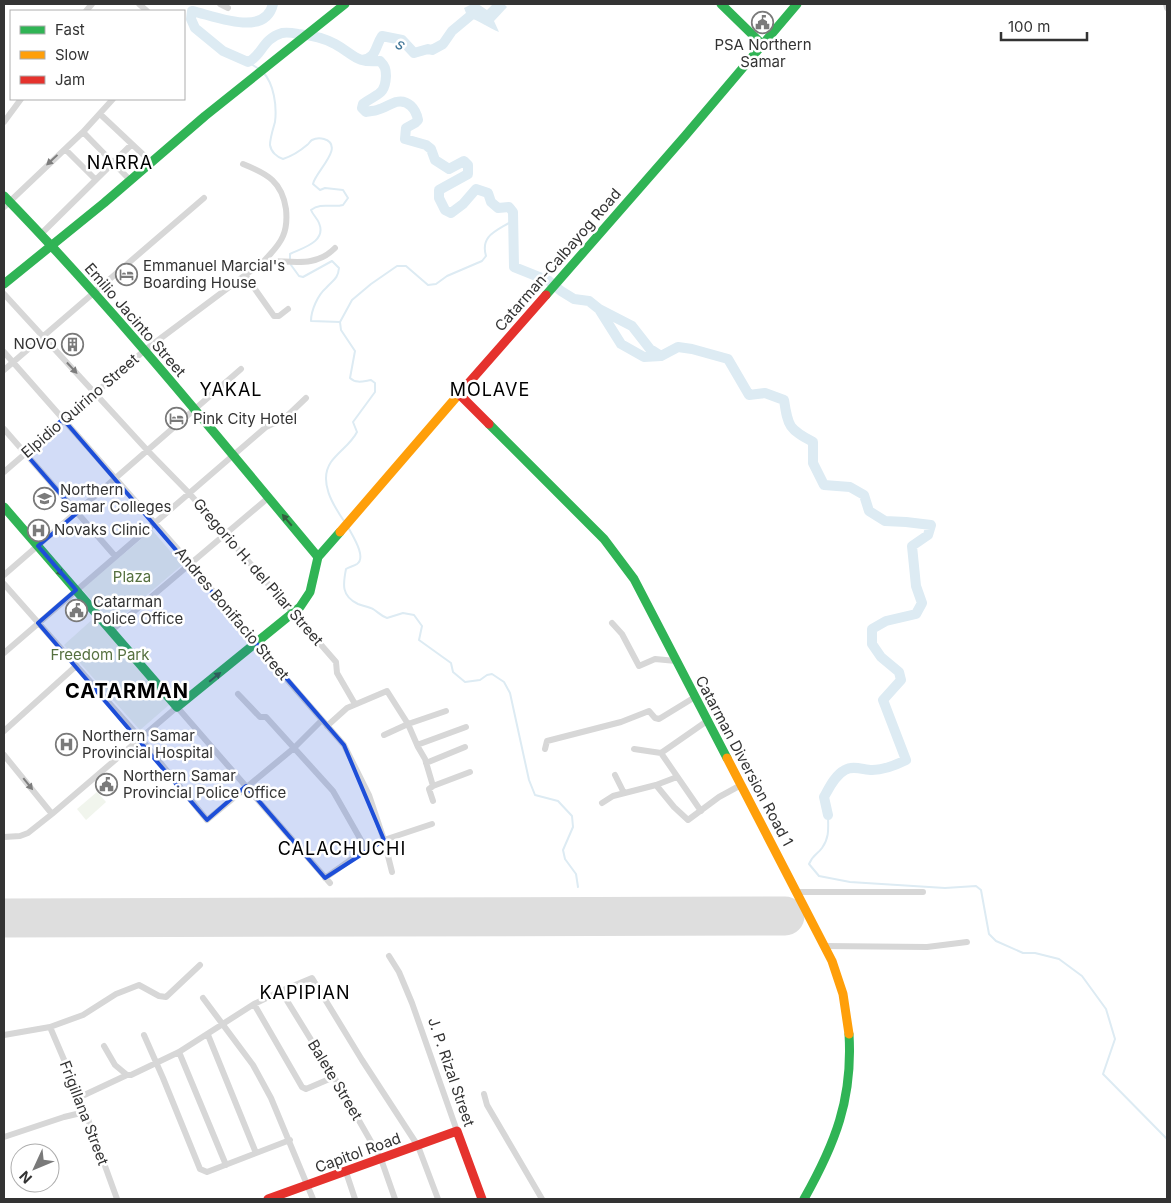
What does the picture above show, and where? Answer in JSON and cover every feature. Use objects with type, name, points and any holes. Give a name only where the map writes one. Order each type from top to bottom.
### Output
[{"type":"main road","points":[[4,284],[205,116],[345,4]]},
{"type":"main road","points":[[720,4],[762,44]]},
{"type":"main road","name":"Catarman-Calbayog Road","points":[[318,557],[797,4]]},
{"type":"main road","name":"Emilio Jacinto Street","points":[[6,201],[52,245],[145,350],[318,557]]},
{"type":"main road","name":"Catarman Diversion Road 1","points":[[459,394],[604,538],[634,579],[832,961],[843,995],[848,1030],[849,1081],[837,1132],[824,1162],[804,1199]]},
{"type":"main road","points":[[4,507],[177,707],[294,613],[306,600],[310,592],[318,557]]},
{"type":"main road","name":"Capitol Road","points":[[269,1199],[457,1131]]},
{"type":"main road","name":"J. P. Rizal Street","points":[[457,1131],[482,1199]]},
{"type":"street","points":[[220,4],[228,8]]},
{"type":"street","points":[[1166,4],[1167,8]]},
{"type":"street","points":[[4,122],[20,100]]},
{"type":"street","points":[[6,201],[83,132],[112,100]]},
{"type":"street","points":[[100,114],[151,162]]},
{"type":"street","points":[[83,132],[130,180]]},
{"type":"street","points":[[41,234],[132,144]]},
{"type":"street","points":[[65,149],[96,180]]},
{"type":"street","name":"Elpidio Quirino Street","points":[[4,472],[145,350],[264,261],[274,250],[283,236],[287,220],[284,195],[274,182],[243,164]]},
{"type":"street","points":[[4,370],[204,198]]},
{"type":"street","points":[[264,261],[306,264],[317,260],[335,248]]},
{"type":"street","points":[[245,275],[274,316],[279,316],[288,309]]},
{"type":"street","name":"Gregorio H. del Pilar Street","points":[[4,294],[189,493],[336,662],[337,673],[355,704]]},
{"type":"street","name":"Andres Bonifacio Street","points":[[4,352],[190,563],[256,644],[344,745],[369,795],[392,872]]},
{"type":"street","points":[[4,575],[241,369]]},
{"type":"street","points":[[4,653],[266,427],[284,418],[306,398]]},
{"type":"street","points":[[4,429],[115,556]]},
{"type":"street","points":[[111,631],[268,498]]},
{"type":"street","points":[[4,584],[140,739],[207,820],[294,748],[322,720]]},
{"type":"street","points":[[612,623],[622,634],[639,666],[655,659],[676,661]]},
{"type":"street","points":[[4,731],[76,666]]},
{"type":"street","points":[[327,726],[347,708],[387,691],[408,724],[426,763],[433,786]]},
{"type":"street","points":[[238,694],[260,716],[266,717],[333,791],[366,849]]},
{"type":"street","points":[[546,749],[547,741],[621,722],[649,711],[655,718],[659,719],[695,697]]},
{"type":"street","points":[[4,837],[20,836],[52,814],[177,707],[327,881],[366,849],[384,840],[432,824]]},
{"type":"street","points":[[384,735],[408,724],[446,711]]},
{"type":"street","points":[[634,749],[662,754],[707,721]]},
{"type":"street","points":[[417,745],[466,727]]},
{"type":"street","points":[[426,763],[465,747]]},
{"type":"street","points":[[662,754],[701,811]]},
{"type":"street","points":[[4,755],[52,814]]},
{"type":"street","points":[[433,801],[429,789],[470,772]]},
{"type":"street","points":[[615,775],[624,793]]},
{"type":"street","points":[[602,803],[613,796],[656,785],[677,777]]},
{"type":"street","points":[[656,785],[674,807],[688,820],[719,796],[741,785]]},
{"type":"street","points":[[797,892],[923,892]]},
{"type":"street","points":[[824,946],[928,947],[967,942]]},
{"type":"street","name":"J. P. Rizal Street","points":[[389,956],[408,992],[457,1131]]},
{"type":"street","points":[[4,1035],[50,1027],[83,1015],[110,997],[139,985],[159,996],[166,997],[200,965]]},
{"type":"street","points":[[80,1097],[126,1075],[131,1075],[157,1064],[208,1035],[254,1004],[312,978],[418,1146],[438,1199]]},
{"type":"street","name":"Balete Street","points":[[281,991],[334,1077],[381,1159],[395,1199]]},
{"type":"street","points":[[203,998],[253,1065],[271,1098],[290,1140],[313,1199]]},
{"type":"street","points":[[254,1004],[302,1087],[306,1088],[334,1077]]},
{"type":"street","name":"Frigillana Street","points":[[50,1027],[86,1112],[117,1199]]},
{"type":"street","points":[[144,1035],[200,1169],[207,1172],[290,1140]]},
{"type":"street","points":[[208,1035],[256,1153]]},
{"type":"street","points":[[104,1046],[115,1065],[126,1075]]},
{"type":"street","points":[[179,1052],[226,1165]]},
{"type":"street","points":[[484,1094],[486,1105],[542,1199]]},
{"type":"street","points":[[4,1137],[64,1117],[86,1112]]},
{"type":"street","points":[[346,1172],[355,1199]]},
{"type":"highlighted area","points":[[63,419],[344,745],[384,840],[325,878],[246,786],[207,820],[38,623],[76,590],[38,546],[77,513],[25,453]]},
{"type":"green space","name":"Plaza","points":[[152,530],[182,565],[113,624],[82,589]]},
{"type":"green space","name":"Freedom Park","points":[[94,618],[170,704],[140,730],[64,645]]},
{"type":"green space","points":[[97,792],[106,802],[86,820],[77,809]]},
{"type":"shaded area","points":[[472,4],[478,4],[487,10],[493,4],[504,4],[507,7],[494,21],[499,32],[468,18],[464,8]]},
{"type":"waterway","points":[[273,4],[268,14],[260,20],[250,22],[226,20],[192,11],[191,19],[195,28],[223,51],[248,62],[256,56],[270,39],[282,33],[322,38],[365,61],[380,61],[386,71],[384,87],[382,91],[363,104],[362,108],[366,112],[375,111],[400,101],[408,103],[418,120],[406,128],[405,139],[426,145],[431,149],[435,160],[449,169],[464,161],[468,165],[468,174],[439,190],[439,198],[445,210],[451,213],[463,204],[476,189],[488,193],[491,202],[498,208],[509,207],[513,212],[514,267],[549,281],[574,299],[589,301],[599,309],[632,326],[650,349],[661,356]]},
{"type":"waterway","name":"s","points":[[362,60],[367,59],[373,54],[382,36],[402,40],[414,53],[428,49],[432,50],[443,44],[452,31],[470,16]]},
{"type":"waterway","points":[[248,62],[259,69]]},
{"type":"waterway","points":[[263,72],[270,83],[276,109],[270,145],[273,152],[283,159],[308,145],[311,140],[318,138],[330,142],[332,147],[331,153],[313,184],[320,190],[325,188],[343,190],[348,198],[343,205],[319,206],[311,210],[319,223],[320,235],[317,240],[307,247],[290,254],[290,260]]},
{"type":"waterway","points":[[344,521],[328,493],[326,485],[327,469],[357,432],[353,422],[375,392],[375,383],[371,380],[357,382],[350,378],[355,351],[341,330],[340,322],[352,300],[397,266],[406,266],[428,285],[436,284],[447,276],[482,261],[486,256],[485,243],[488,238],[491,234],[512,221]]},
{"type":"waterway","points":[[291,265],[299,276],[303,277],[332,261],[339,268],[336,277],[318,299],[312,312],[311,321],[340,322]]},
{"type":"waterway","points":[[599,309],[621,344],[644,357],[661,356],[678,347],[728,359],[749,395],[765,393],[784,400],[791,426],[799,434],[813,442],[813,463],[824,485],[850,487],[864,495],[869,511],[885,521],[931,525],[928,535],[912,546],[916,586],[922,603],[916,614],[886,621],[872,629],[872,644],[881,657],[899,672],[901,680],[883,700],[906,760],[881,769],[851,768],[841,772],[824,797],[828,815]]},
{"type":"waterway","points":[[348,527],[360,551],[360,561],[346,569],[344,580],[344,589],[352,601],[373,609],[387,618],[403,613],[414,615],[422,626],[419,640],[451,663],[453,672],[465,682],[480,680],[492,674],[504,682],[510,693],[529,780],[535,795],[558,801],[572,816],[573,827],[563,850],[565,859],[576,874],[578,887]]},
{"type":"waterway","points":[[828,815],[826,840],[809,864],[819,876],[850,882],[945,888],[976,886],[981,890],[989,934],[996,941],[1023,953],[1035,953],[1059,959],[1082,976],[1106,1009],[1115,1039],[1103,1074],[1167,1139]]},
{"type":"runway","points":[[4,918],[785,916]]},
{"type":"traffic: fast","points":[[4,284],[104,203],[205,116],[345,4]]},
{"type":"traffic: fast","points":[[721,4],[762,44]]},
{"type":"traffic: fast","points":[[546,295],[797,4]]},
{"type":"traffic: fast","points":[[4,196],[86,283],[318,557]]},
{"type":"traffic: fast","points":[[489,424],[604,539],[634,579],[727,758]]},
{"type":"traffic: fast","points":[[4,507],[177,707],[300,607],[310,592],[318,557],[340,532]]},
{"type":"traffic: fast","points":[[804,1199],[825,1159],[840,1120],[848,1079],[849,1034]]},
{"type":"traffic: slow","points":[[340,532],[459,394]]},
{"type":"traffic: slow","points":[[727,758],[832,961],[843,994],[849,1034]]},
{"type":"traffic: jam","points":[[489,424],[459,394],[546,295]]},
{"type":"traffic: jam","points":[[268,1199],[457,1131],[482,1199]]},
{"type":"place","name":"PSA Northern Samar","points":[[763,22]]},
{"type":"place","name":"Emmanuel Marcial's Boarding House","points":[[127,275]]},
{"type":"place","name":"NOVO","points":[[73,344]]},
{"type":"place","name":"Pink City Hotel","points":[[177,419]]},
{"type":"place","name":"Northern Samar Colleges","points":[[44,499]]},
{"type":"place","name":"Novaks Clinic","points":[[38,530]]},
{"type":"place","name":"Catarman Police Office","points":[[77,611]]},
{"type":"place","name":"Northern Samar Provincial Hospital","points":[[66,745]]},
{"type":"place","name":"Northern Samar Provincial Police Office","points":[[107,785]]},
{"type":"district","name":"NARRA","points":[[120,163]]},
{"type":"district","name":"YAKAL","points":[[231,390]]},
{"type":"district","name":"MOLAVE","points":[[490,390]]},
{"type":"district","name":"CATARMAN","points":[[127,691]]},
{"type":"district","name":"CALACHUCHI","points":[[342,849]]},
{"type":"district","name":"KAPIPIAN","points":[[305,993]]}]
